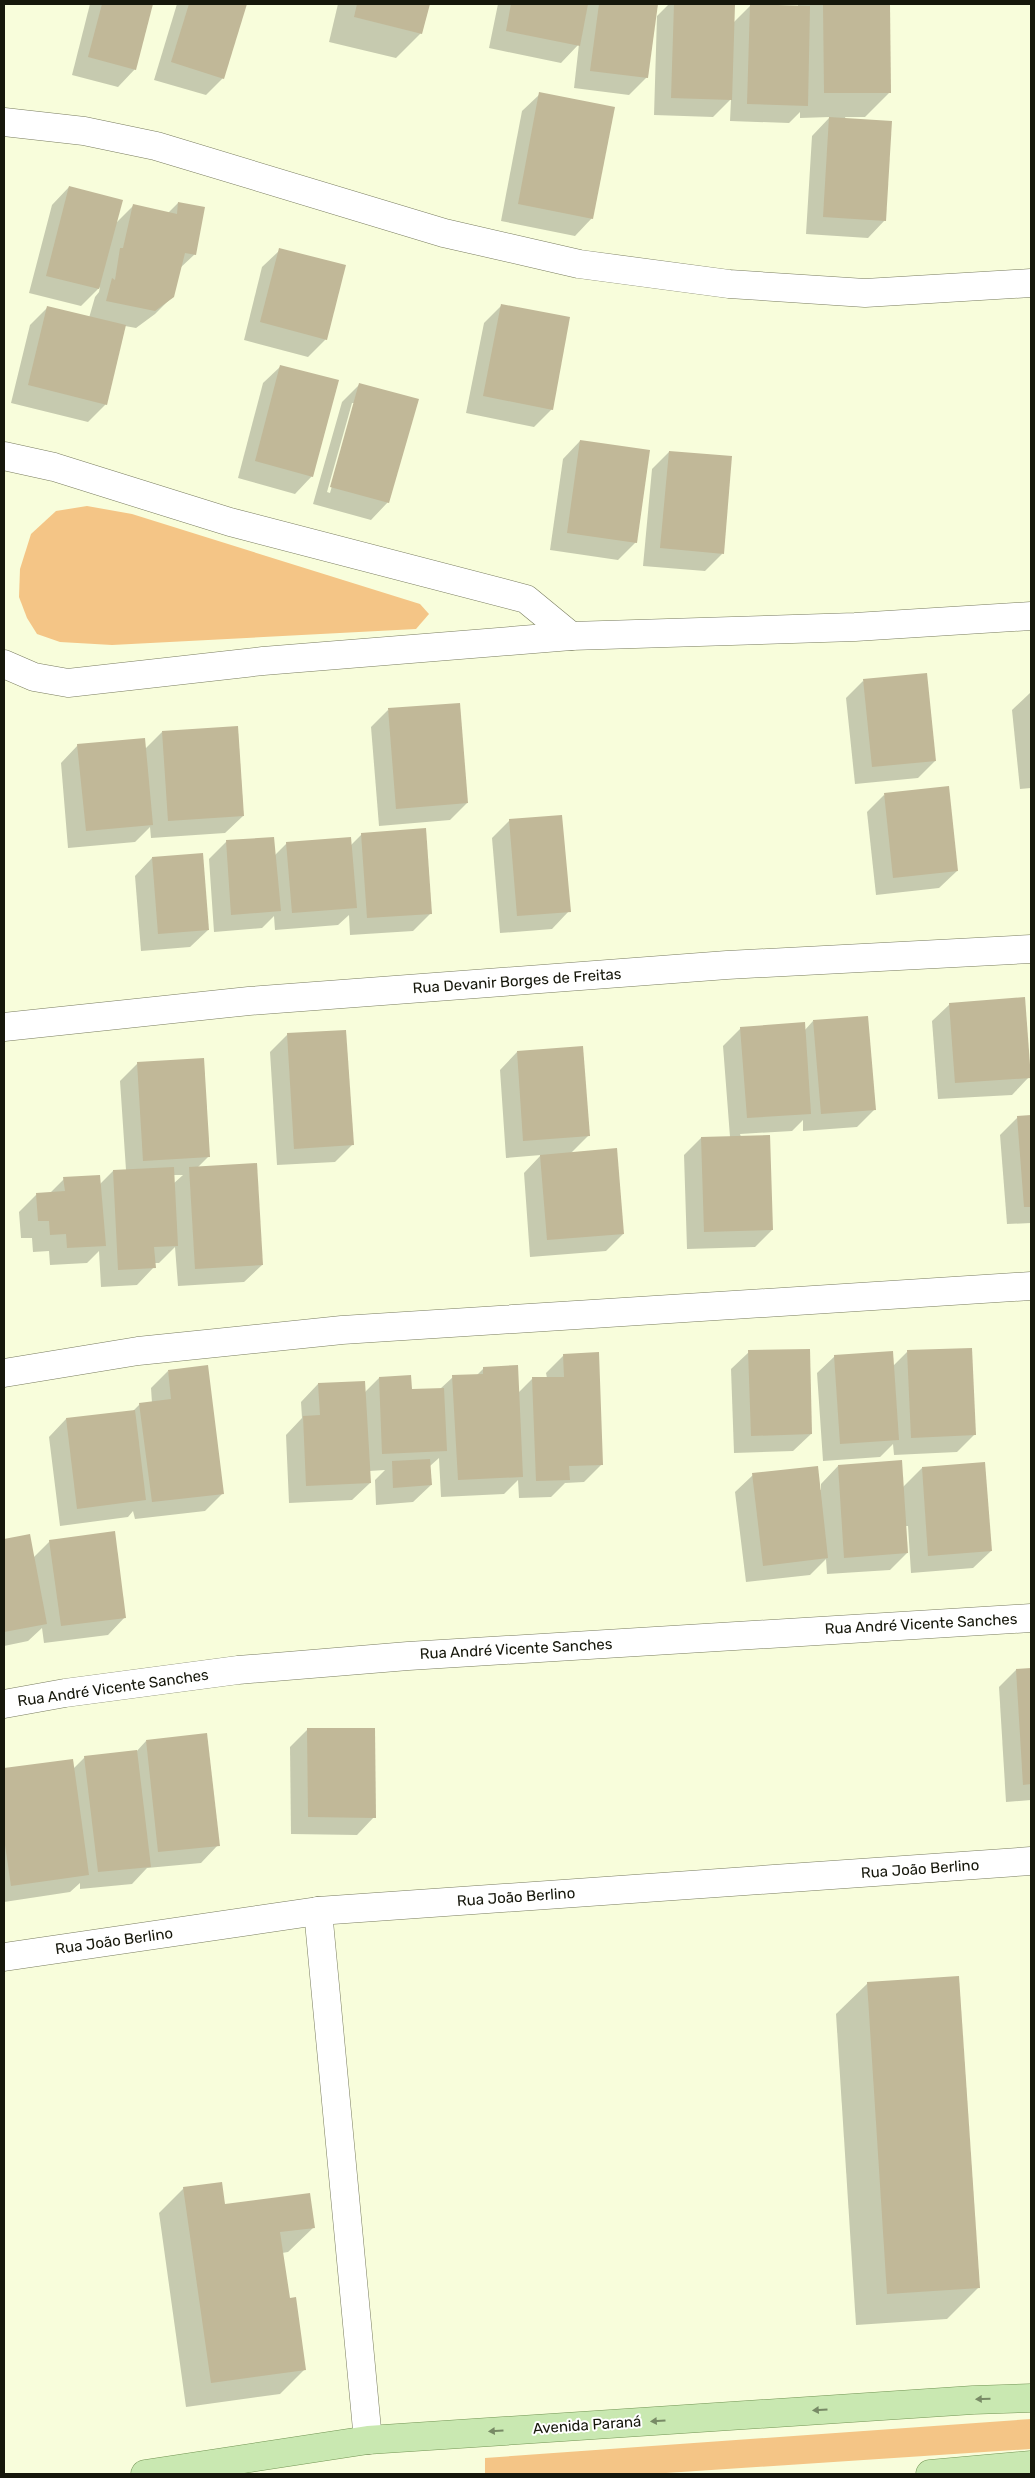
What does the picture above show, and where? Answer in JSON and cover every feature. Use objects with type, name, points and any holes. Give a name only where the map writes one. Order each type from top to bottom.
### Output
[{"type":"main road","name":"Avenida Paraná","points":[[145,2474],[368,2440],[1031,2398]]},
{"type":"main road","points":[[930,2474],[1031,2466]]},
{"type":"street","points":[[4,122],[84,131],[156,146],[444,233],[579,264],[729,284],[865,293],[1031,283]]},
{"type":"street","points":[[4,456],[54,467],[230,522],[526,599],[571,636]]},
{"type":"street","points":[[4,664],[34,677],[68,682],[263,661],[571,636],[855,627],[1031,616]]},
{"type":"street","name":"Rua Devanir Borges de Freitas","points":[[4,1026],[249,1001],[727,965],[1031,949]]},
{"type":"street","points":[[4,1373],[138,1351],[342,1330],[1031,1286]]},
{"type":"street","name":"Rua André Vicente Sanches","points":[[4,1704],[65,1693],[238,1670],[399,1657],[786,1631],[1031,1618]]},
{"type":"street","name":"Rua João Berlino","points":[[4,1957],[318,1911],[1031,1862]]},
{"type":"street","points":[[318,1911],[368,2440]]},
{"type":"shaded area","points":[[87,506],[132,514],[420,604],[429,614],[416,629],[112,645],[60,642],[37,634],[27,618],[19,597],[20,569],[31,534],[56,511]]},
{"type":"shaded area","points":[[1031,2419],[1031,2449],[651,2474],[485,2474],[485,2458]]},
{"type":"building","points":[[102,4],[153,4],[136,70],[88,57]]},
{"type":"building","points":[[189,4],[247,4],[224,79],[171,62]]},
{"type":"building","points":[[357,4],[430,4],[422,34],[354,17]]},
{"type":"building","points":[[511,4],[588,4],[580,46],[506,31]]},
{"type":"building","points":[[599,4],[658,4],[648,78],[590,71]]},
{"type":"building","points":[[674,4],[735,4],[732,100],[671,98]]},
{"type":"building","points":[[750,4],[810,6],[808,106],[747,104]]},
{"type":"building","points":[[823,4],[890,4],[891,93],[824,93]]},
{"type":"building","points":[[539,92],[615,107],[593,219],[518,204]]},
{"type":"building","points":[[829,117],[892,121],[886,221],[823,217]]},
{"type":"building","points":[[69,186],[123,200],[99,289],[46,276]]},
{"type":"building","points":[[178,202],[205,207],[196,255],[185,253],[174,297],[155,311],[106,301],[112,278],[115,280],[120,248],[123,248],[133,204],[177,214]]},
{"type":"building","points":[[279,248],[346,265],[327,340],[260,322]]},
{"type":"building","points":[[501,304],[570,317],[553,410],[483,396]]},
{"type":"building","points":[[47,306],[126,325],[107,405],[28,385]]},
{"type":"building","points":[[280,365],[339,380],[313,477],[255,461]]},
{"type":"building","points":[[359,383],[419,399],[389,503],[330,487]]},
{"type":"building","points":[[580,440],[650,450],[637,543],[567,533]]},
{"type":"building","points":[[669,451],[732,456],[724,554],[660,548]]},
{"type":"building","points":[[927,673],[936,761],[872,767],[863,679]]},
{"type":"building","points":[[460,703],[468,803],[396,809],[388,708]]},
{"type":"building","points":[[238,726],[244,816],[168,821],[162,731]]},
{"type":"building","points":[[145,738],[153,825],[86,831],[77,744]]},
{"type":"building","points":[[949,786],[958,871],[893,878],[884,793]]},
{"type":"building","points":[[562,815],[571,912],[517,916],[509,819]]},
{"type":"building","points":[[426,828],[432,914],[367,918],[361,833]]},
{"type":"building","points":[[274,837],[281,911],[231,915],[226,840]]},
{"type":"building","points":[[351,837],[357,908],[292,913],[286,842]]},
{"type":"building","points":[[203,853],[209,930],[158,934],[152,857]]},
{"type":"building","points":[[1025,997],[1031,1078],[955,1083],[949,1003]]},
{"type":"building","points":[[868,1016],[876,1110],[821,1114],[813,1020]]},
{"type":"building","points":[[805,1022],[811,1114],[747,1118],[740,1027]]},
{"type":"building","points":[[346,1030],[354,1145],[294,1149],[287,1033]]},
{"type":"building","points":[[583,1046],[590,1136],[523,1141],[517,1051]]},
{"type":"building","points":[[204,1058],[210,1157],[143,1161],[137,1062]]},
{"type":"building","points":[[1031,1115],[1031,1207],[1024,1207],[1017,1116]]},
{"type":"building","points":[[770,1135],[773,1230],[704,1232],[701,1137]]},
{"type":"building","points":[[617,1148],[624,1234],[547,1240],[540,1155]]},
{"type":"building","points":[[257,1163],[263,1265],[195,1269],[189,1167]]},
{"type":"building","points":[[174,1167],[178,1246],[154,1247],[156,1268],[118,1270],[113,1170]]},
{"type":"building","points":[[100,1175],[106,1246],[67,1248],[66,1234],[50,1235],[49,1221],[38,1221],[36,1193],[65,1191],[63,1177]]},
{"type":"building","points":[[972,1348],[976,1435],[911,1438],[907,1350]]},
{"type":"building","points":[[810,1349],[812,1434],[751,1436],[748,1350]]},
{"type":"building","points":[[893,1351],[899,1440],[840,1444],[834,1355]]},
{"type":"building","points":[[599,1352],[603,1465],[569,1466],[570,1480],[536,1481],[532,1377],[564,1377],[563,1354]]},
{"type":"building","points":[[208,1365],[224,1494],[152,1502],[139,1403],[171,1399],[168,1370]]},
{"type":"building","points":[[518,1365],[523,1477],[458,1480],[452,1375],[483,1374],[483,1367]]},
{"type":"building","points":[[411,1375],[412,1389],[444,1388],[447,1451],[382,1454],[379,1377]]},
{"type":"building","points":[[365,1381],[371,1483],[306,1486],[303,1416],[320,1415],[318,1383]]},
{"type":"building","points":[[135,1410],[146,1500],[77,1509],[66,1418]]},
{"type":"building","points":[[430,1459],[432,1485],[393,1488],[392,1461]]},
{"type":"building","points":[[902,1460],[908,1553],[844,1558],[838,1465]]},
{"type":"building","points":[[985,1462],[992,1551],[928,1556],[922,1467]]},
{"type":"building","points":[[818,1466],[828,1558],[763,1566],[752,1473]]},
{"type":"building","points":[[115,1531],[126,1618],[61,1626],[49,1540]]},
{"type":"building","points":[[30,1534],[47,1624],[4,1632],[4,1539]]},
{"type":"building","points":[[1031,1668],[1031,1784],[1023,1785],[1016,1669]]},
{"type":"building","points":[[307,1728],[375,1728],[376,1818],[308,1817]]},
{"type":"building","points":[[207,1733],[220,1846],[158,1852],[146,1740]]},
{"type":"building","points":[[137,1750],[151,1867],[98,1872],[84,1756]]},
{"type":"building","points":[[73,1759],[89,1875],[11,1886],[4,1838],[4,1768]]},
{"type":"building","points":[[959,1976],[980,2288],[887,2294],[867,1982]]},
{"type":"building","points":[[222,2182],[225,2204],[310,2193],[315,2228],[280,2232],[290,2298],[296,2297],[306,2370],[211,2383],[183,2187]]}]
